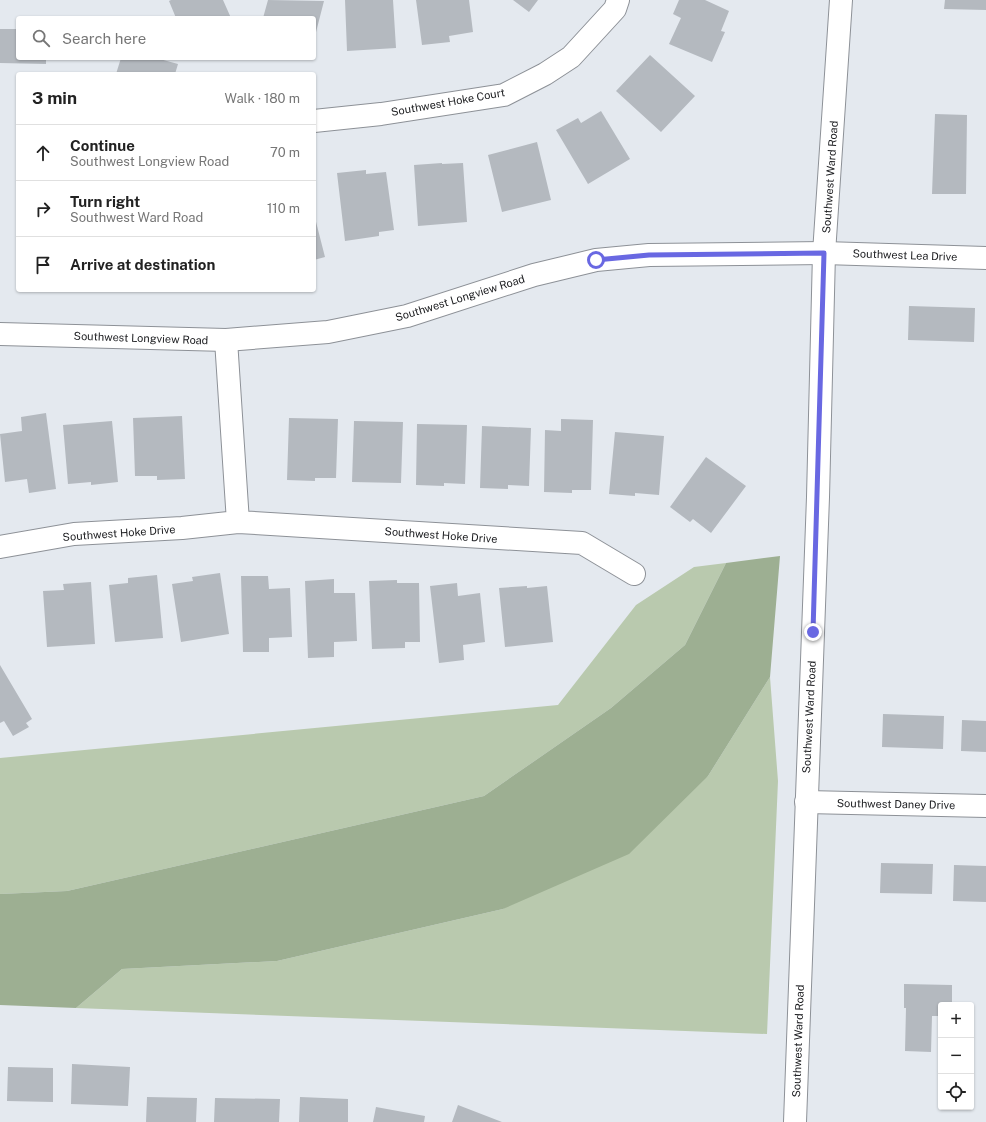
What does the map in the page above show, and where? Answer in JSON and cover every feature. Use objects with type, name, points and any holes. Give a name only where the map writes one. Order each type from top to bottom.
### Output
[{"type":"street","name":"Southwest Hoke Court","points":[[316,121],[381,114],[504,95],[544,74],[571,57],[615,9],[618,0]]},
{"type":"street","name":"Southwest Ward Road","points":[[795,1122],[799,1053],[806,802],[818,497],[824,253],[841,0]]},
{"type":"street","name":"Southwest Lea Drive","points":[[824,253],[986,258]]},
{"type":"street","name":"Southwest Longview Road","points":[[0,334],[226,340],[328,332],[407,316],[534,275],[596,260],[649,255],[824,253]]},
{"type":"street","points":[[226,340],[238,522]]},
{"type":"street","name":"Southwest Hoke Drive","points":[[0,547],[74,534],[182,528],[238,522],[582,542],[634,574]]},
{"type":"street","name":"Southwest Daney Drive","points":[[806,802],[986,806]]},
{"type":"green space","points":[[780,556],[770,677],[708,776],[629,854],[503,909],[277,961],[122,969],[76,1008],[0,1005],[0,894],[67,891],[484,796],[611,708],[685,645],[726,563]]},
{"type":"green space","points":[[726,563],[685,645],[611,708],[484,796],[67,891],[0,894],[0,758],[558,705],[636,605],[694,567]]},
{"type":"green space","points":[[770,677],[778,781],[767,1034],[76,1008],[122,969],[277,961],[503,909],[708,776]]},
{"type":"building","points":[[223,0],[230,16],[175,16],[169,1]]},
{"type":"building","points":[[268,0],[324,1],[316,32],[316,16],[264,16]]},
{"type":"building","points":[[345,0],[393,0],[396,48],[347,51]]},
{"type":"building","points":[[416,0],[469,0],[473,32],[449,36],[450,42],[422,45]]},
{"type":"building","points":[[513,0],[538,0],[529,12]]},
{"type":"building","points":[[679,0],[705,0],[729,11],[721,31],[725,32],[712,62],[669,44],[681,18],[673,14]]},
{"type":"building","points":[[945,0],[986,0],[986,10],[944,9]]},
{"type":"building","points":[[0,29],[16,29],[16,60],[46,60],[46,64],[0,63]]},
{"type":"building","points":[[650,55],[695,96],[661,132],[616,91]]},
{"type":"building","points":[[120,60],[163,60],[178,64],[176,72],[117,72]]},
{"type":"building","points":[[601,111],[630,159],[588,184],[556,130],[578,118],[581,123]]},
{"type":"building","points":[[935,114],[967,115],[966,194],[932,194]]},
{"type":"building","points":[[537,142],[551,200],[502,212],[488,155]]},
{"type":"building","points":[[463,163],[467,222],[418,226],[414,165]]},
{"type":"building","points":[[366,170],[366,174],[386,172],[394,230],[379,232],[379,236],[345,241],[337,173]]},
{"type":"building","points":[[316,222],[325,257],[316,259]]},
{"type":"building","points":[[909,306],[975,308],[974,342],[908,340]]},
{"type":"building","points":[[46,413],[56,489],[29,493],[27,479],[5,482],[0,434],[22,431],[21,417]]},
{"type":"building","points":[[182,416],[185,479],[157,480],[157,476],[135,476],[133,418]]},
{"type":"building","points":[[289,418],[338,419],[336,478],[315,478],[315,481],[287,480]]},
{"type":"building","points":[[561,419],[593,420],[591,490],[572,490],[572,493],[544,492],[545,430],[561,431]]},
{"type":"building","points":[[112,421],[118,482],[91,485],[91,482],[68,484],[63,425]]},
{"type":"building","points":[[354,421],[403,422],[401,483],[352,482]]},
{"type":"building","points":[[417,424],[467,425],[465,484],[444,483],[444,486],[416,485]]},
{"type":"building","points":[[482,426],[531,428],[529,486],[508,485],[508,489],[480,488]]},
{"type":"building","points":[[615,432],[664,436],[659,495],[635,493],[635,496],[609,494]]},
{"type":"building","points":[[706,457],[746,486],[711,533],[693,519],[690,522],[670,507]]},
{"type":"building","points":[[220,573],[229,634],[181,642],[172,584],[193,581],[192,577]]},
{"type":"building","points":[[157,575],[163,638],[115,642],[109,585],[128,583],[128,578]]},
{"type":"building","points":[[241,576],[268,576],[269,589],[290,588],[292,637],[269,638],[269,652],[243,652]]},
{"type":"building","points":[[334,579],[334,593],[355,593],[357,641],[334,642],[334,657],[308,658],[305,581]]},
{"type":"building","points":[[397,580],[397,583],[419,583],[420,642],[405,642],[405,648],[372,649],[369,581]]},
{"type":"building","points":[[91,582],[95,644],[47,647],[43,591],[64,590],[63,584]]},
{"type":"building","points":[[457,583],[458,596],[480,593],[485,642],[463,645],[464,660],[439,663],[430,586]]},
{"type":"building","points":[[527,586],[527,588],[547,586],[553,642],[505,647],[499,588]]},
{"type":"building","points":[[0,665],[32,719],[26,723],[29,727],[13,736],[4,721],[0,723]]},
{"type":"building","points":[[883,714],[944,716],[943,749],[882,747]]},
{"type":"building","points":[[962,720],[986,721],[986,752],[961,751]]},
{"type":"building","points":[[881,863],[933,864],[932,894],[880,893]]},
{"type":"building","points":[[954,865],[986,866],[986,902],[953,901]]},
{"type":"building","points":[[904,984],[952,985],[952,1002],[938,1002],[938,1016],[932,1016],[931,1052],[905,1051],[906,1008],[904,1008]]},
{"type":"building","points":[[72,1064],[130,1067],[128,1106],[71,1104]]},
{"type":"building","points":[[8,1067],[53,1068],[53,1102],[7,1101]]},
{"type":"building","points":[[147,1097],[197,1098],[196,1122],[146,1122]]},
{"type":"building","points":[[300,1097],[348,1099],[348,1122],[299,1122]]},
{"type":"building","points":[[215,1098],[280,1099],[279,1122],[214,1122]]},
{"type":"building","points":[[458,1105],[502,1122],[452,1122]]},
{"type":"building","points":[[376,1107],[425,1116],[424,1122],[373,1122]]},
{"type":"route","points":[[596,260],[649,255],[824,253],[813,632]]}]
